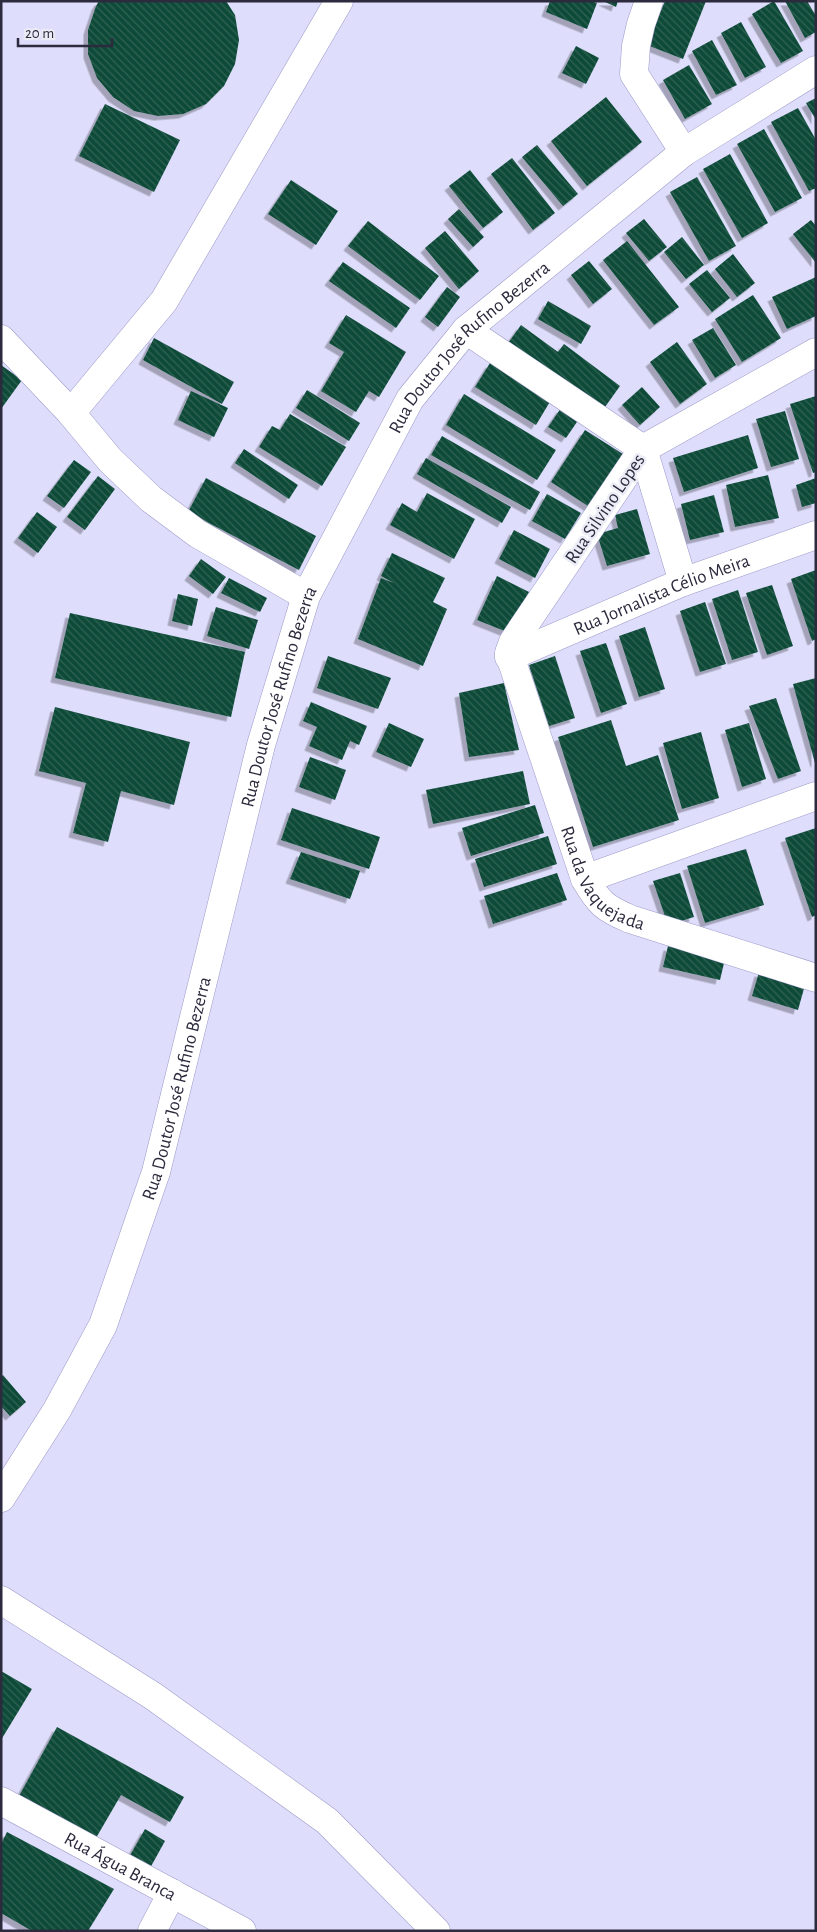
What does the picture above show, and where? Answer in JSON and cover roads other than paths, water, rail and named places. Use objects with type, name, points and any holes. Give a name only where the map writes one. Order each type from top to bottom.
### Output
[{"type":"street","points":[[72,413],[164,301],[339,1]]},
{"type":"street","points":[[649,1],[636,46],[634,74],[684,152]]},
{"type":"street","name":"Rua Doutor José Rufino Bezerra","points":[[1,1498],[57,1410],[103,1325],[156,1172],[261,745],[306,596],[410,399],[466,330],[684,152],[816,70]]},
{"type":"street","points":[[466,330],[643,449],[683,582]]},
{"type":"street","points":[[1,339],[72,413],[110,460],[151,499],[198,534],[306,596]]},
{"type":"street","name":"Rua Silvino Lopes","points":[[509,657],[513,642],[643,449],[816,352]]},
{"type":"street","name":"Rua Jornalista Célio Meira","points":[[509,657],[683,582],[816,535]]},
{"type":"street","name":"Rua da Vaquejada","points":[[509,657],[585,879],[597,900],[611,911],[630,919],[816,978]]},
{"type":"street","points":[[585,879],[816,796]]},
{"type":"street","points":[[1,1600],[153,1696],[327,1821],[436,1931]]},
{"type":"street","name":"Rua Água Branca","points":[[1,1801],[242,1931]]},
{"type":"street","points":[[152,1931],[172,1893]]}]
